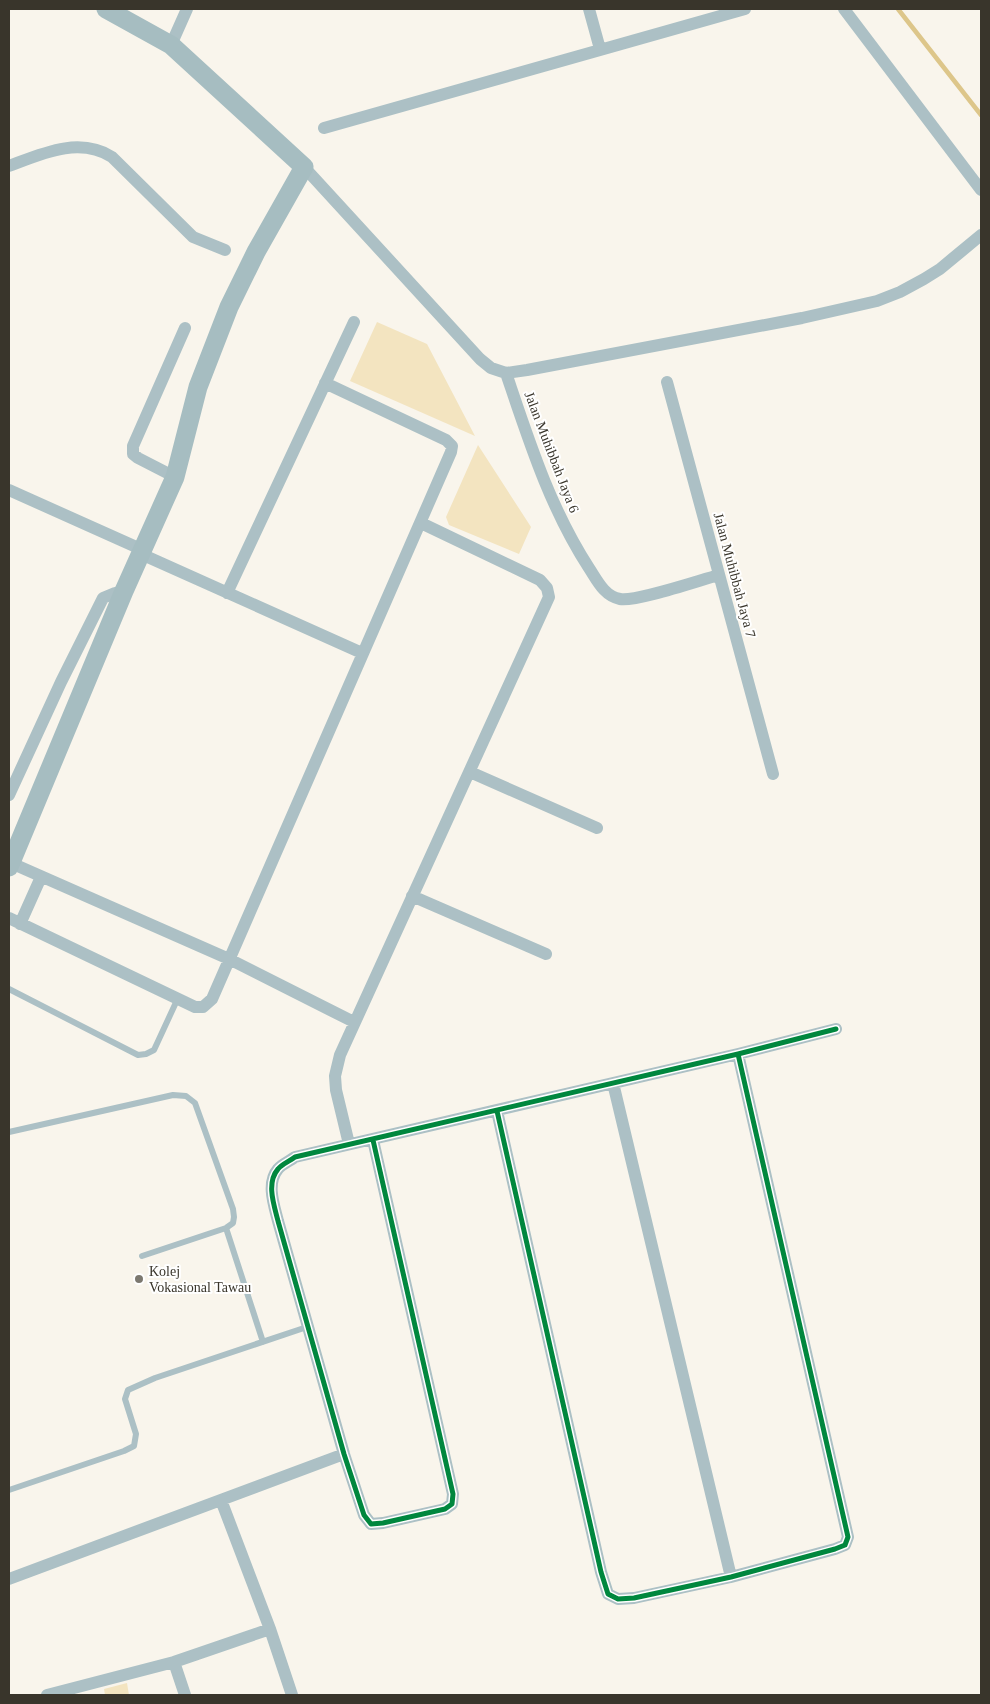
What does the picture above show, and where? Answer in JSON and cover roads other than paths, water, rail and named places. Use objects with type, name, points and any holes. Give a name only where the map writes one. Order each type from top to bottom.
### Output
[{"type":"street","points":[[106,9],[171,45],[304,167],[480,359],[491,368],[506,373],[802,318],[877,300],[900,292],[924,279],[940,269],[981,235]]},
{"type":"street","points":[[171,45],[188,9]]},
{"type":"street","points":[[589,9],[600,49]]},
{"type":"street","points":[[844,9],[981,190]]},
{"type":"street","points":[[324,128],[736,10]]},
{"type":"street","points":[[9,166],[50,151],[64,148],[94,148],[104,151],[194,237],[225,250]]},
{"type":"street","points":[[304,167],[264,237],[228,308],[198,387],[175,477],[124,591],[10,865],[230,959],[354,1022]]},
{"type":"street","points":[[227,593],[354,322]]},
{"type":"street","points":[[175,477],[138,458],[133,454],[133,446],[186,328]]},
{"type":"street","name":"Jalan Muhibbah Jaya 6","points":[[506,373],[540,472],[558,514],[574,545],[611,597],[622,600],[638,598],[719,575]]},
{"type":"street","name":"Jalan Muhibbah Jaya 7","points":[[667,382],[773,774]]},
{"type":"street","points":[[41,877],[15,921],[195,1007],[202,1007],[212,999],[451,452],[452,446],[446,440],[325,383]]},
{"type":"street","points":[[9,490],[227,593],[362,653]]},
{"type":"street","points":[[349,1144],[336,1090],[335,1076],[340,1055],[548,597],[547,588],[540,580],[421,523]]},
{"type":"street","points":[[9,795],[61,682],[103,598],[124,591]]},
{"type":"street","points":[[470,772],[597,828]]},
{"type":"street","points":[[412,896],[546,954]]},
{"type":"street","points":[[373,1140],[453,1494],[452,1504],[445,1509],[371,1524],[364,1515],[344,1454],[278,1221],[272,1198],[272,1181],[278,1168],[295,1157],[738,1054],[836,1029]]},
{"type":"street","points":[[497,1110],[601,1572],[608,1594],[618,1599],[634,1598],[731,1577],[835,1549],[845,1545],[848,1537],[738,1054]]},
{"type":"street","points":[[612,1083],[731,1577]]},
{"type":"street","points":[[9,1579],[344,1454]]},
{"type":"street","points":[[222,1500],[270,1629],[292,1695]]},
{"type":"street","points":[[47,1695],[174,1662],[270,1629]]},
{"type":"street","points":[[174,1662],[185,1695]]},
{"type":"lane","points":[[9,989],[138,1055],[154,1050],[178,998]]},
{"type":"lane","points":[[9,1132],[174,1095],[186,1096],[195,1102],[233,1209],[233,1223],[226,1228],[142,1256]]},
{"type":"lane","points":[[226,1228],[263,1342]]},
{"type":"lane","points":[[9,1490],[134,1446],[136,1434],[125,1399],[128,1390],[155,1378],[307,1328]]},
{"type":"waterway","points":[[898,9],[981,115]]},
{"type":"place","name":"Kolej Vokasional Tawau","points":[[139,1279]]}]
